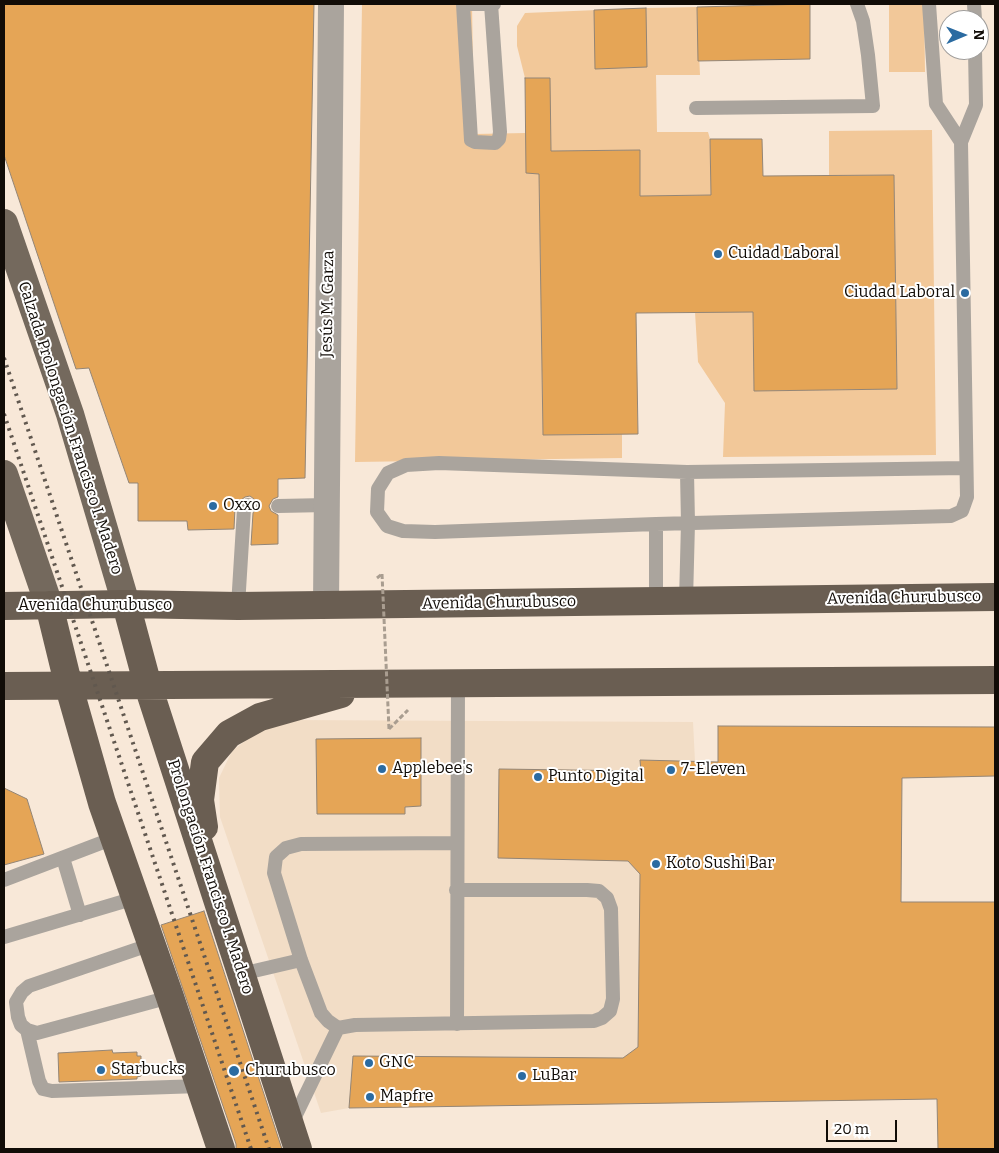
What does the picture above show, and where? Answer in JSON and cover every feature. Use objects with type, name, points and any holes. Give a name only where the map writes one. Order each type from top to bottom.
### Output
[{"type":"highway","name":"Avenida Churubusco","points":[[4,606],[126,604],[238,606],[995,597]]},
{"type":"highway","name":"Prolongación Francisco I. Madero","points":[[126,604],[148,686],[294,1138]]},
{"type":"highway","points":[[49,605],[69,687],[102,803],[221,1149]]},
{"type":"highway","points":[[4,686],[995,680]]},
{"type":"highway","points":[[215,892],[200,800],[205,762],[229,734],[260,717],[373,685]]},
{"type":"main road","name":"Calzada Prolongación Francisco I. Madero","points":[[4,223],[70,414],[126,604]]},
{"type":"main road","points":[[4,474],[49,605]]},
{"type":"street","name":"Jesús M. Garza","points":[[326,605],[332,4]]},
{"type":"lane","points":[[463,4],[492,4],[500,132],[495,142],[475,142],[471,140],[463,4]]},
{"type":"lane","points":[[696,108],[873,106],[868,55],[857,4]]},
{"type":"lane","points":[[929,4],[936,104],[961,142]]},
{"type":"lane","points":[[966,468],[686,472],[439,463],[406,465],[388,473],[378,489],[377,512],[386,526],[403,530],[435,532],[951,516],[962,511],[967,497],[961,142],[976,105],[975,60]]},
{"type":"lane","points":[[686,472],[688,523],[686,601]]},
{"type":"lane","points":[[238,606],[244,509],[248,505]]},
{"type":"lane","points":[[278,506],[327,505]]},
{"type":"lane","points":[[656,524],[656,601]]},
{"type":"lane","points":[[457,1024],[458,684]]},
{"type":"lane","points":[[4,880],[114,838]]},
{"type":"lane","points":[[456,890],[599,891],[607,898],[611,909],[612,999],[610,1011],[602,1018],[594,1021],[355,1025],[338,1028],[328,1021],[321,1013],[301,960],[274,873],[276,857],[286,848],[301,844],[457,843]]},
{"type":"lane","points":[[63,858],[80,915]]},
{"type":"lane","points":[[4,937],[136,898]]},
{"type":"lane","points":[[152,944],[29,986],[22,992],[16,1002],[18,1017],[21,1025],[27,1030],[37,1033],[170,997]]},
{"type":"lane","points":[[241,974],[301,960]]},
{"type":"lane","points":[[294,1138],[338,1028]]},
{"type":"lane","points":[[27,1030],[39,1081],[43,1089],[52,1091],[200,1086]]},
{"type":"path","points":[[382,574],[388,730]]},
{"type":"shaded area","points":[[362,4],[472,4],[474,134],[526,133],[539,174],[543,435],[622,434],[622,458],[355,462]]},
{"type":"shaded area","points":[[889,4],[924,4],[925,72],[889,72]]},
{"type":"shaded area","points":[[697,7],[700,75],[656,75],[657,132],[708,132],[710,139],[711,195],[640,196],[640,150],[551,151],[549,78],[525,78],[517,46],[517,26],[525,13]]},
{"type":"shaded area","points":[[932,130],[936,455],[723,457],[725,403],[698,362],[695,312],[753,312],[754,391],[897,389],[894,175],[829,175],[829,131]]},
{"type":"shaded area","points":[[289,720],[693,722],[695,762],[694,1103],[349,1108],[321,1113],[220,817],[219,778],[232,751],[257,732]]},
{"type":"building","points":[[4,4],[314,4],[305,478],[278,479],[278,497],[273,499],[269,506],[271,511],[278,515],[278,544],[251,545],[253,513],[257,503],[250,496],[237,503],[234,529],[188,530],[187,521],[138,521],[138,483],[129,483],[89,368],[76,369],[4,155]]},
{"type":"building","points":[[810,4],[810,59],[698,61],[697,7]]},
{"type":"building","points":[[646,8],[647,67],[595,69],[594,10]]},
{"type":"building","name":"Cuidad Laboral","points":[[525,78],[550,78],[551,151],[640,150],[640,196],[711,195],[710,139],[762,139],[763,176],[894,175],[897,389],[754,391],[753,312],[636,313],[638,434],[543,435],[539,174],[526,173]]},
{"type":"building","points":[[718,726],[995,727],[995,776],[902,778],[901,902],[995,902],[995,1149],[938,1149],[937,1099],[349,1108],[353,1056],[623,1058],[638,1047],[640,874],[628,861],[498,858],[499,769],[641,771],[640,760],[718,762]]},
{"type":"building","points":[[421,738],[421,806],[405,807],[405,814],[317,814],[316,739]]},
{"type":"building","points":[[4,788],[27,799],[44,854],[4,865]]},
{"type":"building","points":[[204,911],[282,1149],[236,1149],[236,1144],[161,925]]},
{"type":"building","points":[[112,1050],[113,1053],[137,1052],[137,1056],[141,1056],[141,1076],[137,1077],[137,1079],[59,1082],[58,1053]]},
{"type":"railway","points":[[4,358],[269,1149]]},
{"type":"railway","points":[[4,414],[251,1149]]},
{"type":"place","name":"Cuidad Laboral","points":[[718,254]]},
{"type":"place","name":"Ciudad Laboral","points":[[965,293]]},
{"type":"place","name":"Oxxo","points":[[213,506]]},
{"type":"place","name":"Applebee's","points":[[382,769]]},
{"type":"place","name":"7-Eleven","points":[[671,770]]},
{"type":"place","name":"Punto Digital","points":[[538,777]]},
{"type":"place","name":"Koto Sushi Bar","points":[[656,864]]},
{"type":"place","name":"GNC","points":[[369,1063]]},
{"type":"place","name":"Starbucks","points":[[101,1070]]},
{"type":"place","name":"Churubusco","points":[[234,1071]]},
{"type":"place","name":"LuBar","points":[[522,1076]]},
{"type":"place","name":"Mapfre","points":[[370,1097]]}]
